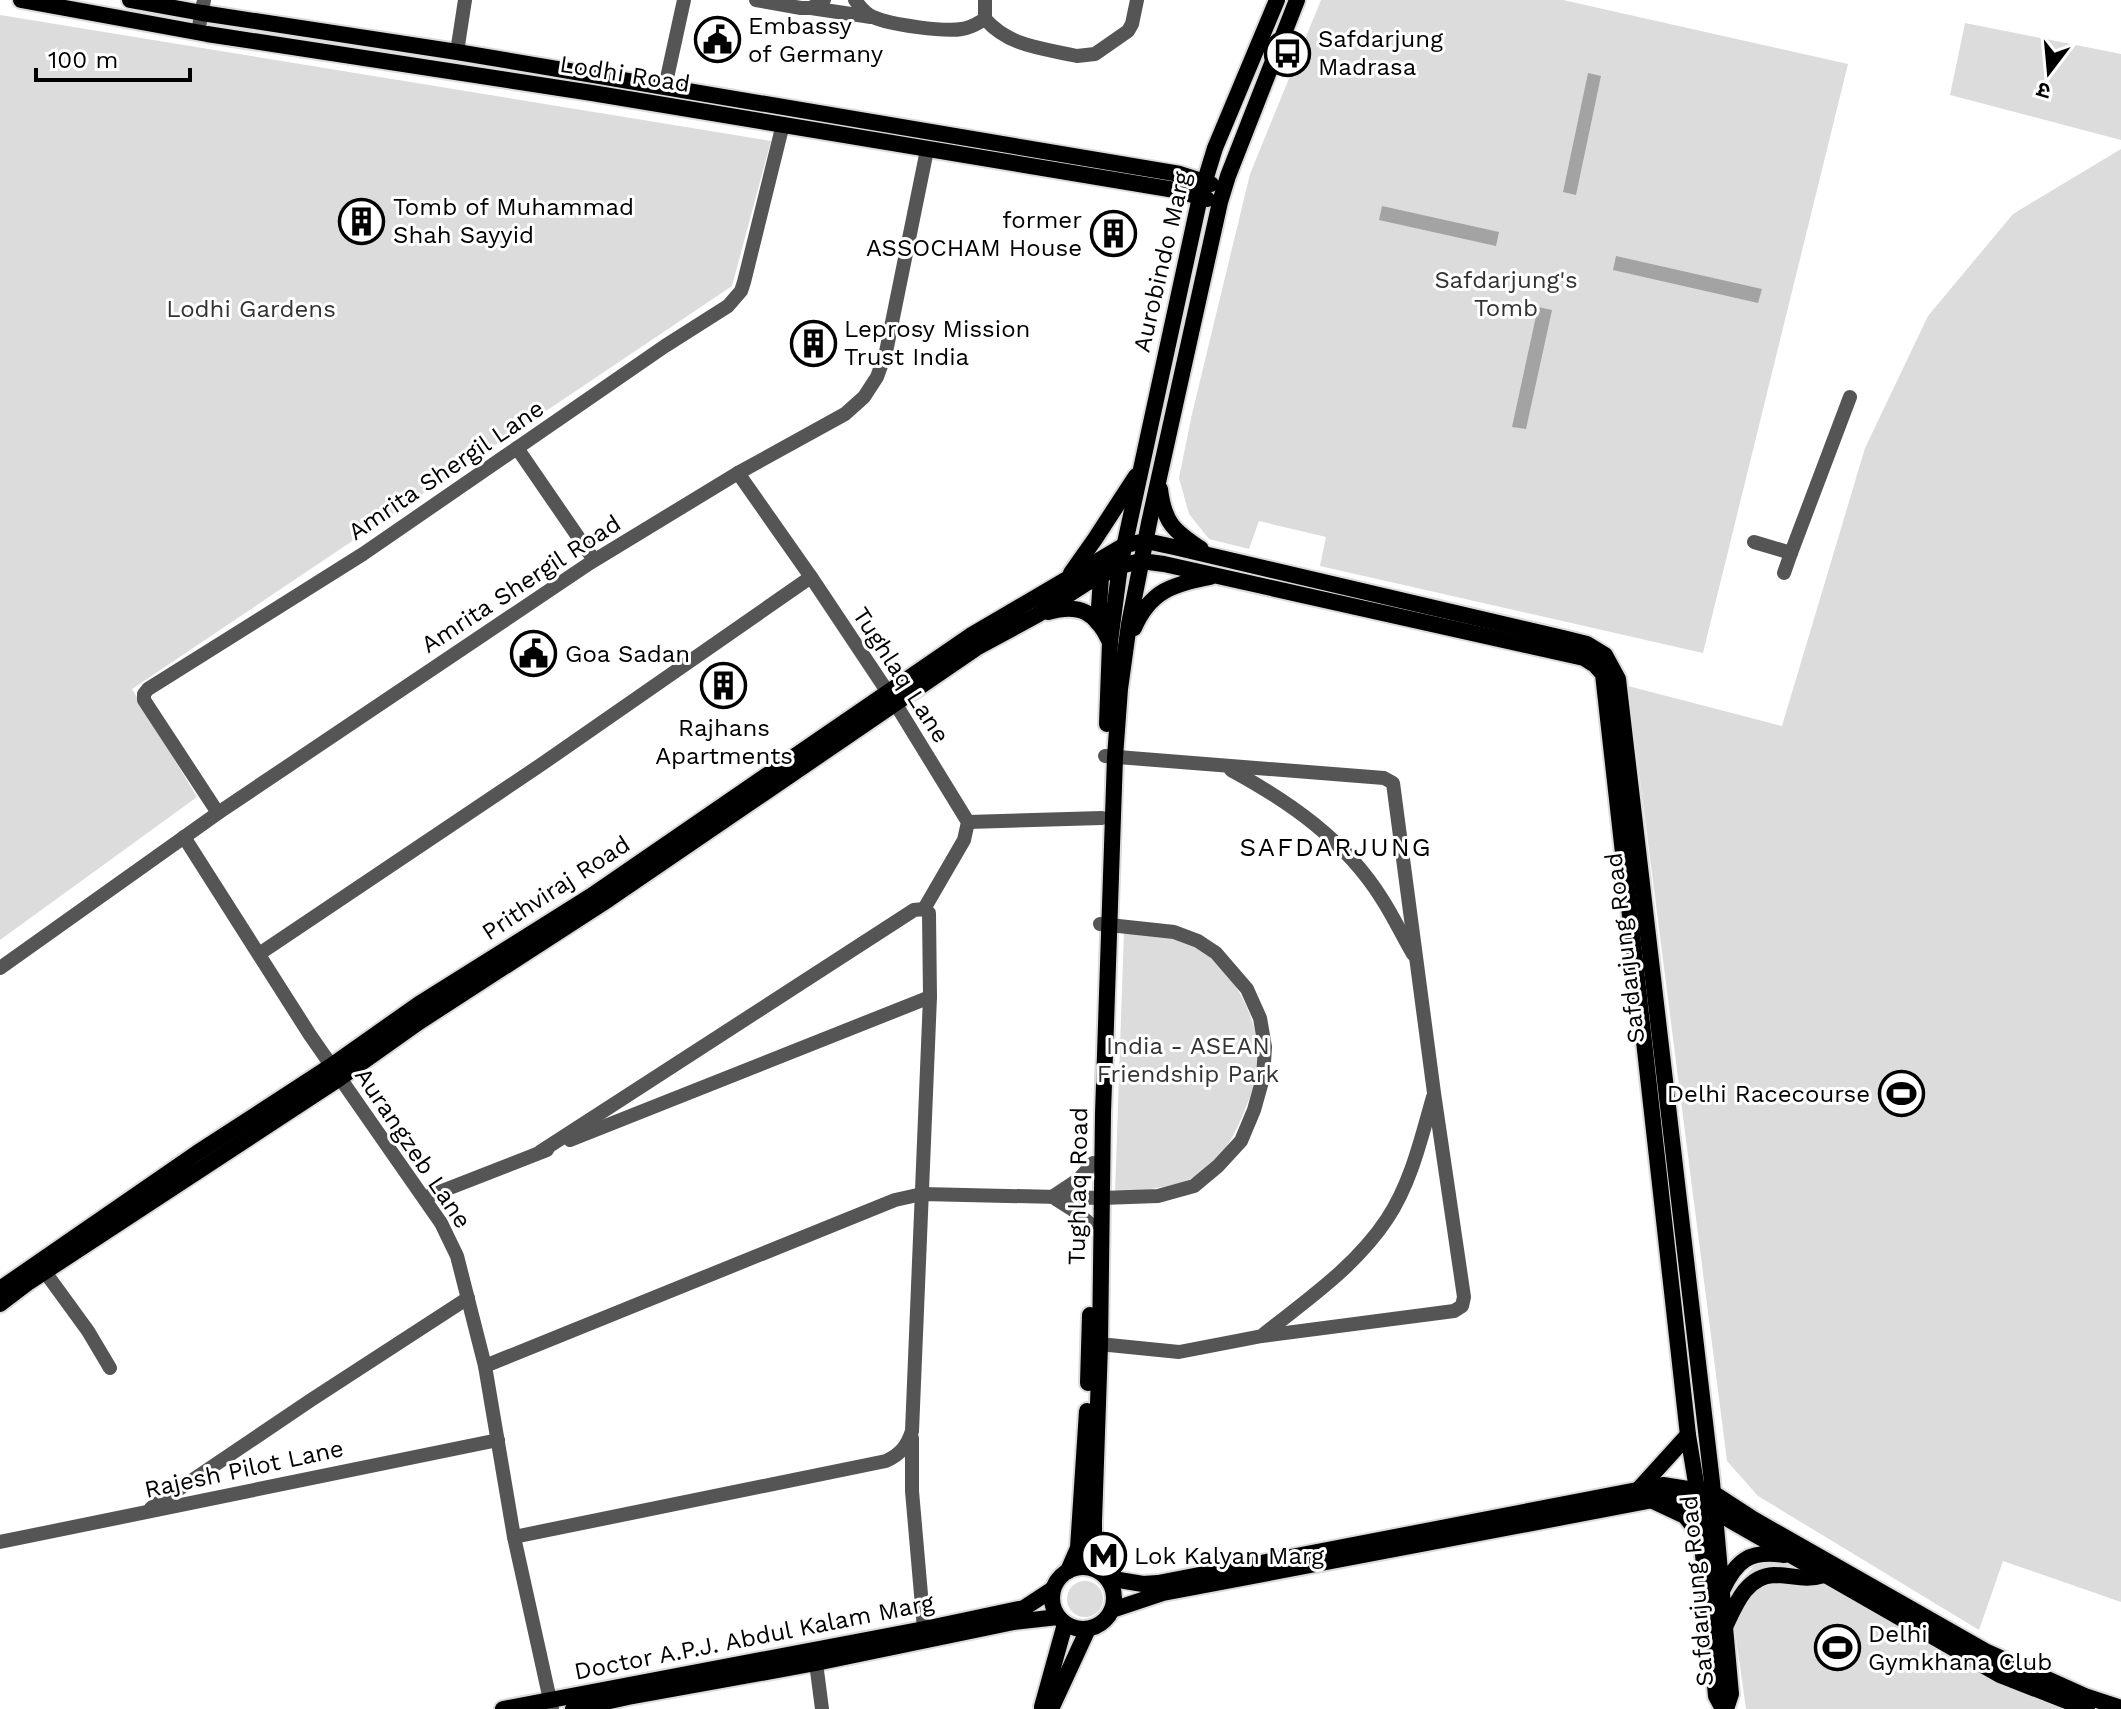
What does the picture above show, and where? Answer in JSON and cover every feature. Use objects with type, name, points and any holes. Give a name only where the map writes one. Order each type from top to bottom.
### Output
[{"type":"main road","name":"Lodhi Road","points":[[21,0],[198,32],[783,124],[1175,190],[1202,189]]},
{"type":"main road","name":"Lodhi Road","points":[[130,0],[203,7],[1180,174],[1202,189],[1222,195]]},
{"type":"main road","name":"Aurobindo Marg","points":[[1120,566],[1202,189],[1215,148],[1277,0]]},
{"type":"main road","name":"Aurobindo Marg","points":[[1141,561],[1222,195],[1297,0]]},
{"type":"main road","points":[[1067,577],[1140,470]]},
{"type":"main road","points":[[1159,480],[1169,523],[1186,540],[1210,555]]},
{"type":"main road","name":"Prithviraj Road","points":[[0,1289],[197,1153],[419,1022],[609,899],[892,698],[970,636],[1125,545],[1146,541]]},
{"type":"main road","name":"Safdarjung Road","points":[[1146,541],[1587,644],[1605,655],[1618,679],[1709,1455],[1702,1536],[1716,1696],[1724,1709]]},
{"type":"main road","name":"Prithviraj Road","points":[[892,698],[1085,584],[1120,566],[1141,561]]},
{"type":"main road","name":"Safdarjung Road","points":[[1141,561],[1584,658],[1603,674],[1688,1435],[1705,1498],[1725,1627],[1731,1694],[1724,1709]]},
{"type":"main road","name":"Tughlaq Road","points":[[1118,644],[1141,561]]},
{"type":"main road","name":"Tughlaq Road","points":[[1068,1571],[1078,1548],[1095,1344],[1092,1226],[1098,1198],[1093,1163],[1120,566]]},
{"type":"main road","points":[[1037,615],[1079,608],[1088,612],[1118,644],[1160,593],[1184,582],[1215,576]]},
{"type":"main road","points":[[1098,623],[1101,577]]},
{"type":"main road","points":[[1310,597],[1314,580]]},
{"type":"main road","name":"Tughlaq Road","points":[[1104,1575],[1094,1554],[1095,1344],[1104,924],[1102,818],[1110,757]]},
{"type":"main road","name":"Prithviraj Road","points":[[0,1304],[336,1072]]},
{"type":"main road","points":[[1645,1495],[1688,1435]]},
{"type":"main road","points":[[1709,1455],[1729,1489],[1753,1519]]},
{"type":"main road","points":[[1112,1610],[1163,1593],[1645,1495],[1663,1485],[1705,1498],[1753,1519],[2005,1662],[2121,1708]]},
{"type":"main road","points":[[1645,1495],[1685,1516],[1702,1536]]},
{"type":"main road","points":[[1705,1498],[1728,1519],[2000,1675],[2087,1709]]},
{"type":"main road","points":[[1041,1709],[1062,1621],[1052,1604],[1053,1589],[1056,1581],[1068,1571],[1087,1567],[1104,1575],[1143,1584],[1158,1583],[1615,1501]]},
{"type":"main road","points":[[1721,1593],[1728,1578],[1744,1559],[1769,1553],[1794,1557]]},
{"type":"main road","points":[[1014,1616],[1062,1621],[1076,1629],[1088,1629],[1105,1620],[1112,1610],[1114,1595],[1104,1575]]},
{"type":"main road","points":[[1725,1627],[1739,1598],[1748,1586],[1761,1578],[1773,1575],[1804,1579],[1824,1575]]},
{"type":"main road","points":[[1014,1616],[1053,1589]]},
{"type":"main road","name":"Doctor A.P.J. Abdul Kalam Marg","points":[[503,1709],[551,1705],[924,1629],[1014,1616]]},
{"type":"main road","name":"Doctor A.P.J. Abdul Kalam Marg","points":[[573,1709],[816,1663],[1014,1616]]},
{"type":"main road","points":[[1051,1709],[1088,1629]]},
{"type":"street","points":[[457,52],[465,0]]},
{"type":"street","points":[[665,87],[684,0]]},
{"type":"street","points":[[756,0],[801,8],[817,4],[907,25],[946,30],[971,27],[985,19]]},
{"type":"street","points":[[855,0],[871,17]]},
{"type":"street","points":[[985,0],[985,19],[1015,42],[1077,56],[1095,54],[1128,31],[1137,0]]},
{"type":"street","points":[[198,32],[203,7]]},
{"type":"street","name":"Amrita Shergil Lane","points":[[218,813],[144,700],[148,689],[363,554],[735,299],[744,282],[783,124]]},
{"type":"street","name":"Amrita Shergil Road","points":[[0,968],[218,813],[594,560],[738,473],[845,414],[864,397],[877,377],[886,352],[927,150]]},
{"type":"street","points":[[1784,573],[1850,397]]},
{"type":"street","points":[[517,448],[594,560]]},
{"type":"street","name":"Tughlaq Lane","points":[[738,473],[892,698],[968,822]]},
{"type":"street","points":[[1754,542],[1791,553]]},
{"type":"street","points":[[259,954],[539,766],[811,577]]},
{"type":"street","points":[[1095,1344],[1179,1352],[1262,1336],[1454,1311],[1462,1306],[1464,1297],[1395,787],[1390,779],[1110,757]]},
{"type":"street","points":[[1225,767],[1303,815],[1337,843],[1382,898],[1417,961]]},
{"type":"street","points":[[924,909],[964,840],[968,822],[1102,818]]},
{"type":"street","name":"Aurangzeb Lane","points":[[184,837],[336,1072],[441,1223],[457,1256],[485,1366],[514,1537],[551,1705]]},
{"type":"street","points":[[540,1152],[914,910],[924,909],[929,913],[930,997],[912,1431],[912,1491],[924,1629]]},
{"type":"street","points":[[485,1366],[895,1200],[922,1194],[1098,1198],[1158,1196],[1194,1186],[1241,1141],[1254,1110],[1263,1078],[1265,1047],[1260,1018],[1247,989],[1216,953],[1198,941],[1174,932],[1104,924]]},
{"type":"street","points":[[424,1198],[930,997]]},
{"type":"street","points":[[1262,1336],[1337,1275],[1366,1247],[1387,1218],[1415,1158],[1434,1093]]},
{"type":"street","points":[[1052,1197],[1079,1179],[1093,1163]]},
{"type":"street","points":[[1052,1197],[1092,1226]]},
{"type":"street","points":[[45,1272],[88,1331],[110,1368]]},
{"type":"street","points":[[144,1512],[468,1298]]},
{"type":"street","points":[[514,1537],[886,1461],[897,1456],[907,1445],[912,1431]]},
{"type":"street","name":"Rajesh Pilot Lane","points":[[0,1542],[498,1440]]},
{"type":"street","points":[[816,1663],[822,1709]]},
{"type":"green space","name":"Safdarjung's Tomb","points":[[1321,0],[1563,0],[1848,64],[1703,653],[1320,566],[1326,537],[1259,521],[1249,549],[1209,539],[1189,514],[1179,478],[1250,174]]},
{"type":"green space","name":"Lodhi Gardens","points":[[0,15],[771,141],[732,286],[132,689],[197,797],[0,940]]},
{"type":"green space","points":[[1965,23],[2121,54],[2121,140],[1950,95]]},
{"type":"green space","name":"Delhi Racecourse","points":[[2121,149],[2121,1602],[2003,1561],[1979,1630],[1758,1496],[1727,1461],[1628,686],[1782,726],[1865,448],[1928,316],[2013,214]]},
{"type":"green space","name":"India - ASEAN Friendship Park","points":[[1124,931],[1187,942],[1217,964],[1245,1003],[1255,1033],[1258,1065],[1253,1089],[1236,1130],[1220,1155],[1206,1169],[1180,1183],[1115,1193]]},
{"type":"green space","name":"Delhi Gymkhana Club","points":[[1788,1561],[1989,1679],[2069,1709],[1746,1709],[1733,1617],[1737,1585],[1756,1564]]},
{"type":"green space","points":[[1085,1581],[1097,1587],[1103,1599],[1097,1611],[1085,1617],[1073,1611],[1067,1599],[1073,1587]]},
{"type":"shaded area","points":[[1588,73],[1601,76],[1576,195],[1563,192]]},
{"type":"shaded area","points":[[1382,206],[1499,232],[1496,246],[1379,220]]},
{"type":"shaded area","points":[[1616,256],[1762,289],[1758,303],[1613,270]]},
{"type":"shaded area","points":[[1538,307],[1552,310],[1526,429],[1512,427]]},
{"type":"place","name":"Embassy of Germany","points":[[717,40]]},
{"type":"place","name":"Safdarjung Madrasa","points":[[1287,53]]},
{"type":"place","name":"Tomb of Muhammad Shah Sayyid","points":[[362,221]]},
{"type":"place","name":"former ASSOCHAM House","points":[[1113,234]]},
{"type":"place","name":"Leprosy Mission Trust India","points":[[813,343]]},
{"type":"place","name":"Goa Sadan","points":[[534,654]]},
{"type":"place","name":"Rajhans Apartments","points":[[724,686]]},
{"type":"place","name":"Delhi Racecourse","points":[[1901,1094]]},
{"type":"place","name":"Lok Kalyan Marg","points":[[1103,1556]]},
{"type":"place","name":"Delhi Gymkhana Club","points":[[1837,1648]]},
{"type":"district","name":"SAFDARJUNG","points":[[1336,847]]}]
